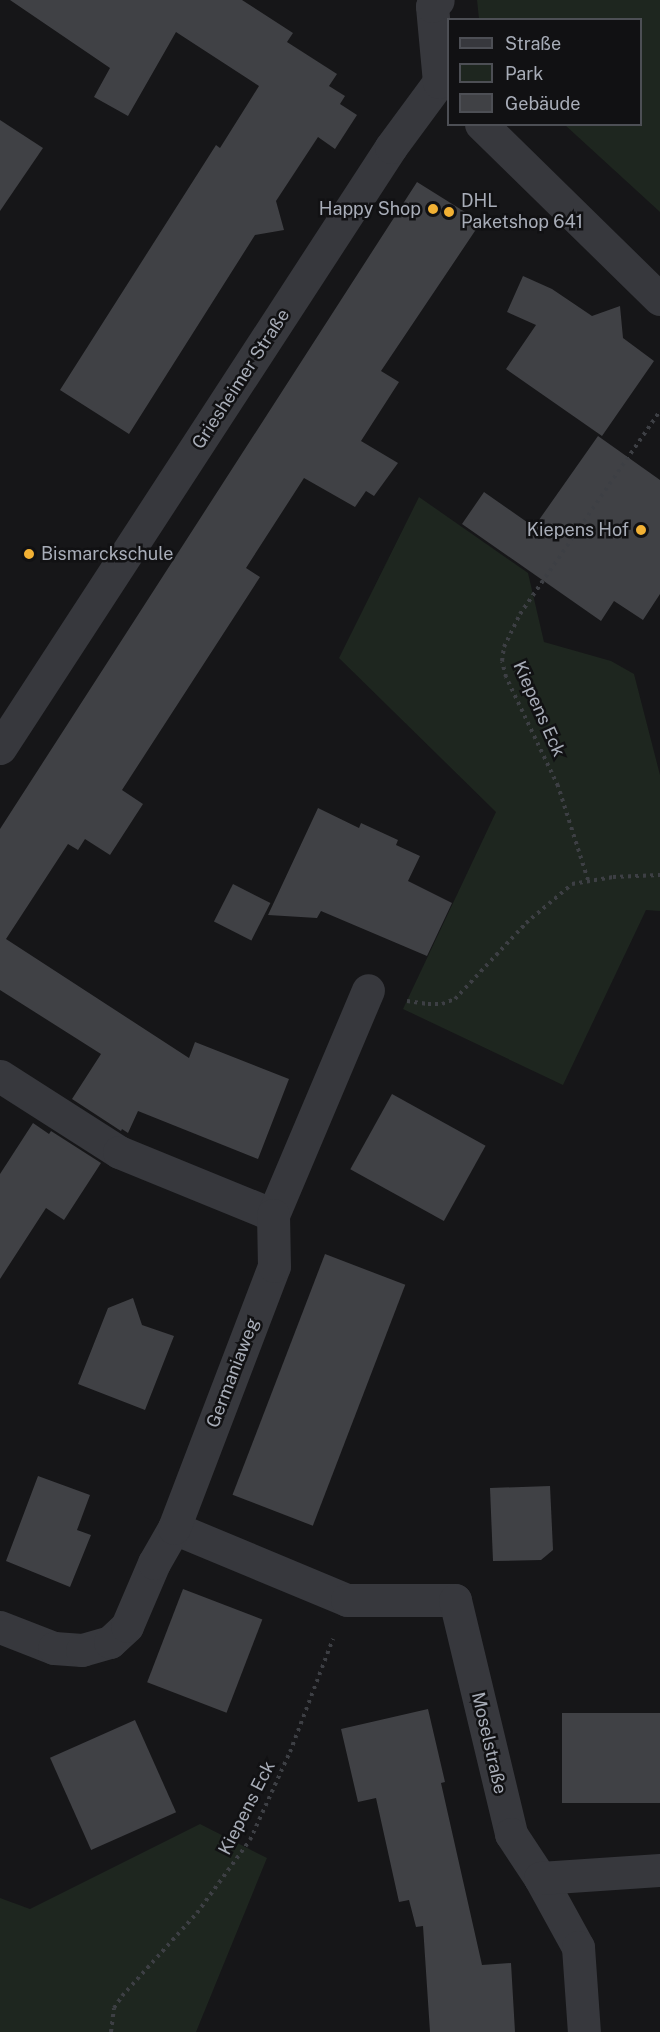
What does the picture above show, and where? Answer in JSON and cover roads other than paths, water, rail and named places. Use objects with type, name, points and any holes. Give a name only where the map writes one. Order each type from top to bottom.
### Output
[{"type":"street","name":"Griesheimer Straße","points":[[0,748],[391,147],[444,87],[430,2]]},
{"type":"street","points":[[482,126],[660,299]]},
{"type":"street","name":"Germaniaweg","points":[[0,1627],[54,1648],[68,1650],[96,1648],[110,1642],[127,1626],[154,1563],[174,1528],[274,1266],[273,1215],[368,990]]},
{"type":"street","points":[[0,1076],[119,1152],[273,1215]]},
{"type":"street","name":"Moselstraße","points":[[174,1528],[347,1600],[455,1600],[511,1834],[540,1878],[578,1947],[584,2032]]},
{"type":"street","points":[[540,1878],[660,1870]]},
{"type":"place","name":"Happy Shop","points":[[433,209]]},
{"type":"place","name":"DHL Paketshop 641","points":[[449,212]]},
{"type":"place","name":"Kiepens Hof","points":[[641,530]]},
{"type":"place","name":"Bismarckschule","points":[[29,554]]}]
